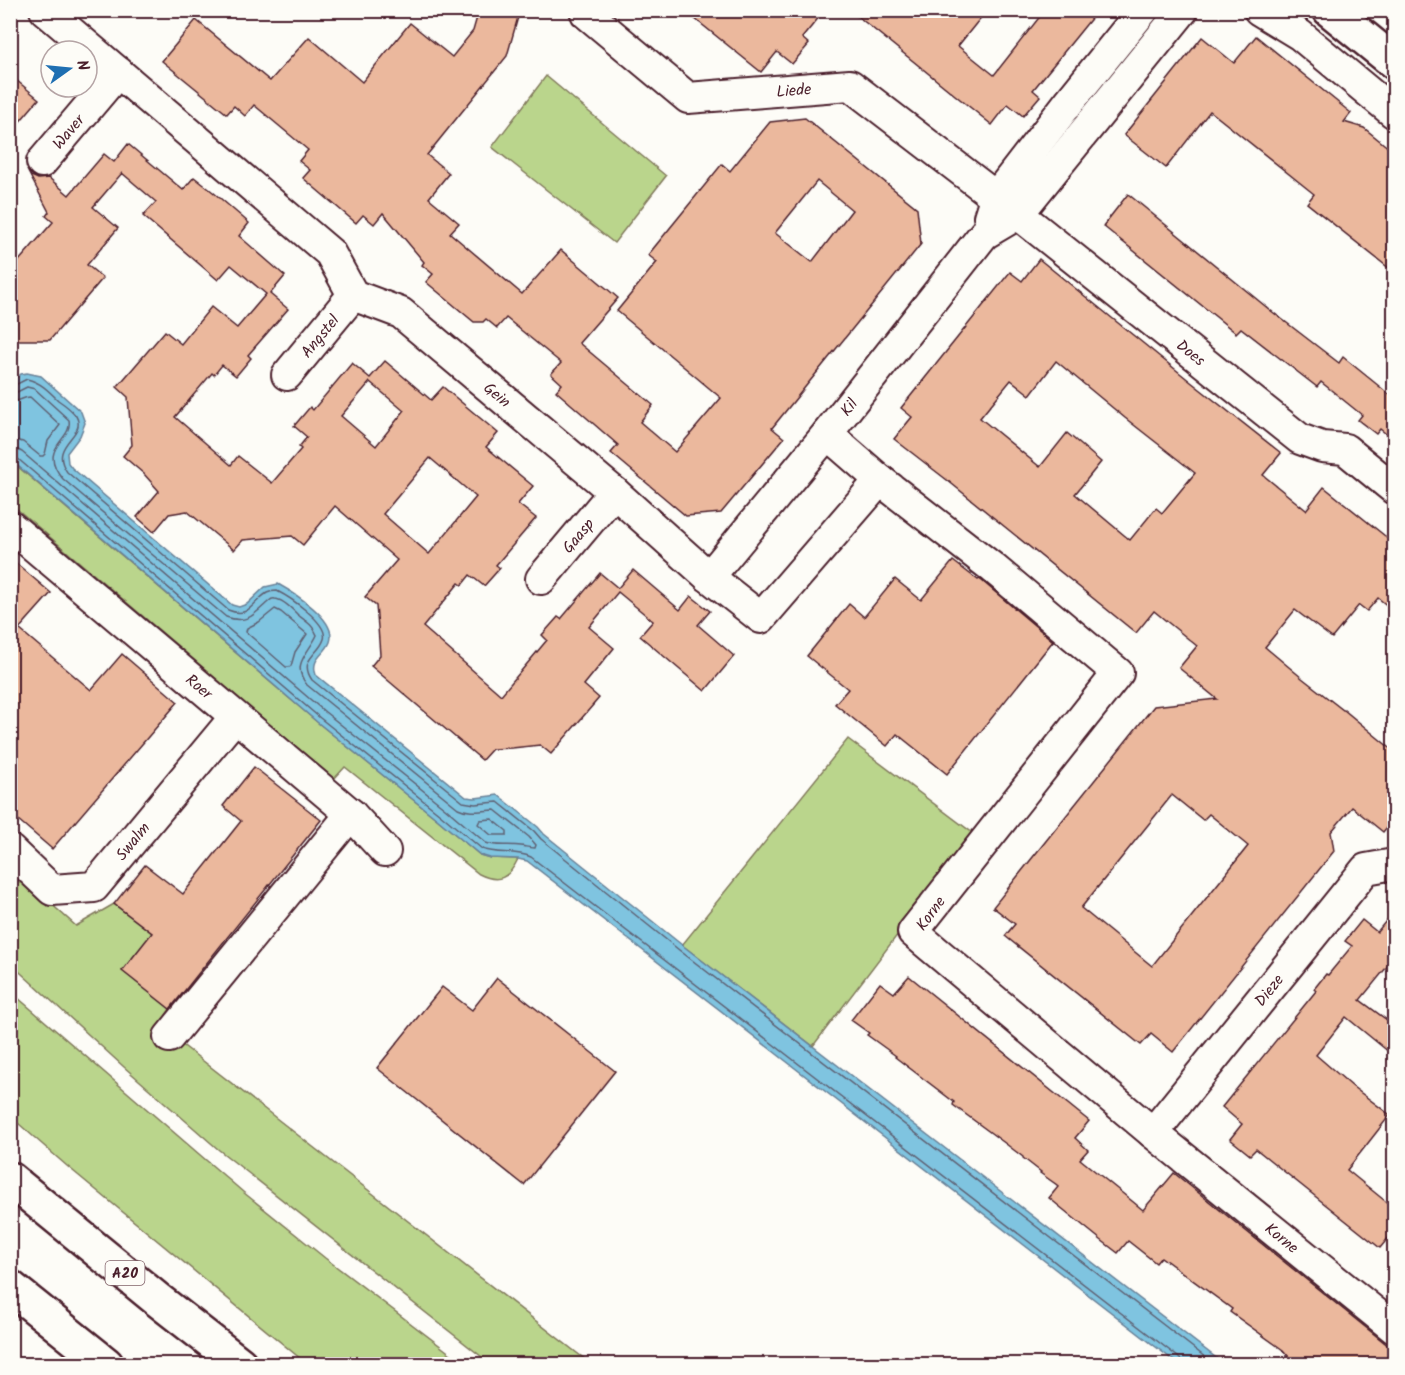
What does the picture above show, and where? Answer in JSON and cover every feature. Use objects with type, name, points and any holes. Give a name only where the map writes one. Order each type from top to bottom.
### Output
[{"type":"main road","points":[[1330,10],[1395,62]]},
{"type":"main road","name":"A20","points":[[10,1179],[240,1365]]},
{"type":"main road","points":[[10,1287],[95,1356]]},
{"type":"main road","points":[[10,1308],[95,1356]]},
{"type":"street","points":[[45,10],[330,253],[353,295]]},
{"type":"street","name":"Liede","points":[[585,10],[688,99],[850,85],[1006,206]]},
{"type":"street","name":"Kil","points":[[1006,206],[1069,102],[1143,10]]},
{"type":"street","name":"Kil","points":[[710,577],[827,434],[1006,206],[1183,10]]},
{"type":"street","points":[[1259,10],[1300,35],[1395,113]]},
{"type":"street","name":"Waver","points":[[42,162],[118,72]]},
{"type":"street","name":"Does","points":[[1006,206],[1300,439],[1322,447],[1345,449],[1395,489]]},
{"type":"street","name":"Angstel","points":[[286,375],[353,295]]},
{"type":"street","name":"Gein","points":[[353,295],[401,313],[761,618],[880,480]]},
{"type":"street","points":[[827,434],[880,480]]},
{"type":"street","name":"Korne","points":[[880,480],[993,568],[1118,673],[913,932],[1153,1133],[1395,1328]]},
{"type":"street","name":"Gaasp","points":[[542,579],[614,492]]},
{"type":"street","name":"Roer","points":[[10,526],[351,814],[385,851]]},
{"type":"street","name":"Swalm","points":[[10,850],[52,890],[94,887],[235,717]]},
{"type":"street","points":[[169,1037],[351,814]]},
{"type":"street","name":"Dieze","points":[[1153,1133],[1366,869],[1395,864]]},
{"type":"green space","points":[[546,76],[666,176],[614,243],[492,147]]},
{"type":"green space","points":[[10,460],[317,722],[480,855],[490,858],[518,859],[511,871],[498,879],[479,874],[345,767],[334,779],[11,504]]},
{"type":"green space","points":[[848,739],[974,834],[813,1046],[682,945]]},
{"type":"green space","points":[[10,867],[76,926],[114,904],[152,933],[122,971],[170,1009],[155,1032],[176,1049],[180,1043],[591,1364],[491,1364],[219,1150],[11,964]]},
{"type":"green space","points":[[10,991],[243,1192],[464,1364],[307,1364],[11,1117]]},
{"type":"water","points":[[21,374],[41,376],[81,412],[85,423],[80,436],[67,453],[68,463],[72,468],[232,605],[239,607],[247,604],[265,587],[278,584],[304,601],[321,616],[331,634],[328,646],[316,661],[316,675],[466,797],[498,795],[682,945],[1224,1364],[1178,1364],[527,861],[480,855],[317,722],[11,460],[11,382]]},
{"type":"building","points":[[479,10],[520,10],[507,56],[427,155],[449,173],[429,198],[459,223],[450,233],[522,294],[561,250],[618,298],[579,343],[653,405],[640,422],[675,452],[721,398],[617,311],[657,262],[648,255],[722,164],[730,171],[770,122],[805,118],[917,208],[921,244],[772,428],[784,438],[721,513],[686,516],[611,453],[618,445],[556,391],[562,384],[551,374],[561,363],[506,318],[497,328],[486,319],[483,322],[474,322],[426,282],[433,274],[422,265],[424,262],[383,213],[374,224],[363,215],[356,223],[303,178],[310,170],[299,161],[308,150],[254,105],[245,116],[234,106],[227,114],[162,61],[196,20],[270,81],[309,37],[362,82],[410,23],[452,57],[473,31]],"holes":[[[817,181],[852,210],[812,262],[775,233]]]},
{"type":"building","points":[[684,10],[825,10],[802,38],[809,44],[792,64],[777,52],[761,72]]},
{"type":"building","points":[[850,10],[987,10],[958,46],[994,75],[1045,10],[1098,10],[1033,90],[1040,96],[1023,116],[1008,104],[992,125]]},
{"type":"building","points":[[1256,36],[1351,113],[1344,122],[1364,128],[1395,153],[1395,273],[1307,203],[1314,194],[1210,111],[1166,168],[1124,135],[1202,37],[1234,63]]},
{"type":"building","points":[[10,75],[39,99],[10,133]]},
{"type":"building","points":[[128,144],[183,190],[194,177],[249,223],[239,236],[285,276],[270,294],[288,309],[248,355],[251,358],[236,376],[222,365],[214,375],[212,373],[175,417],[231,465],[238,456],[272,483],[301,449],[299,447],[307,437],[294,426],[310,407],[313,410],[352,363],[370,378],[385,361],[431,400],[443,387],[498,433],[486,447],[533,486],[518,504],[536,518],[496,565],[500,568],[484,586],[470,575],[462,585],[459,583],[423,627],[501,695],[547,640],[542,635],[558,617],[561,619],[600,573],[618,588],[633,570],[680,610],[691,596],[710,611],[698,625],[734,656],[705,691],[640,636],[653,621],[618,592],[589,627],[614,648],[584,685],[599,698],[551,754],[540,745],[492,749],[482,760],[371,666],[380,655],[378,627],[376,606],[365,597],[397,560],[335,506],[303,545],[292,536],[243,540],[234,550],[187,511],[169,514],[154,532],[137,517],[159,491],[123,456],[132,445],[128,397],[117,387],[165,331],[181,344],[211,307],[237,328],[266,294],[231,265],[218,280],[143,216],[156,202],[122,173],[93,207],[118,228],[87,265],[103,278],[50,340],[10,340],[10,271],[53,222],[46,216],[49,212],[27,170],[31,176],[38,179],[49,178],[69,195],[104,154],[114,162]],"holes":[[[370,382],[404,411],[376,446],[341,416]],[[430,458],[476,497],[429,554],[383,514]]]},
{"type":"building","points":[[1128,194],[1339,363],[1343,357],[1395,399],[1395,441],[1380,429],[1376,434],[1358,420],[1362,415],[1321,382],[1317,387],[1241,328],[1236,333],[1103,226]]},
{"type":"building","points":[[1039,259],[1281,453],[1263,475],[1306,510],[1324,487],[1395,544],[1395,612],[1378,598],[1367,611],[1359,605],[1332,638],[1295,610],[1265,647],[1395,752],[1395,817],[1383,832],[1352,807],[1331,832],[1334,851],[1173,1052],[1151,1034],[1141,1045],[1005,936],[1015,924],[993,907],[1154,706],[1217,699],[1179,668],[1197,646],[1154,611],[1136,633],[894,439],[912,417],[901,408],[1010,272],[1022,281]],"holes":[[[1056,361],[1195,473],[1162,513],[1156,508],[1130,540],[1075,494],[1101,462],[1067,433],[1040,467],[980,418],[1011,380],[1030,395]],[[1172,795],[1203,820],[1209,814],[1248,846],[1152,966],[1081,908]]]},
{"type":"building","points":[[10,558],[51,593],[19,629],[91,690],[122,654],[178,702],[52,849],[10,813]]},
{"type":"building","points":[[953,561],[982,581],[1053,641],[947,774],[897,734],[887,746],[835,704],[848,689],[807,656],[849,604],[864,617],[895,579],[921,600]]},
{"type":"building","points":[[254,767],[321,820],[170,1009],[122,971],[152,933],[114,904],[145,865],[183,894],[241,821],[223,806]]},
{"type":"building","points":[[1395,910],[1395,957],[1360,1000],[1395,1026],[1395,1057],[1346,1017],[1316,1055],[1390,1115],[1347,1170],[1395,1209],[1395,1230],[1380,1248],[1256,1149],[1250,1155],[1230,1139],[1242,1124],[1222,1107],[1316,991],[1314,989],[1326,974],[1328,975],[1352,946],[1345,941],[1362,920],[1377,932]]},
{"type":"building","points":[[909,976],[1089,1121],[1075,1138],[1088,1150],[1080,1159],[1143,1210],[1174,1173],[1395,1351],[1395,1365],[1296,1365],[1283,1350],[1230,1312],[1232,1309],[1161,1257],[1156,1263],[1128,1241],[1118,1253],[1101,1240],[1049,1198],[1058,1187],[1057,1185],[953,1105],[954,1102],[851,1020],[880,983],[894,993]]},
{"type":"building","points":[[497,978],[615,1071],[524,1185],[377,1068],[442,987],[472,1010]]}]
